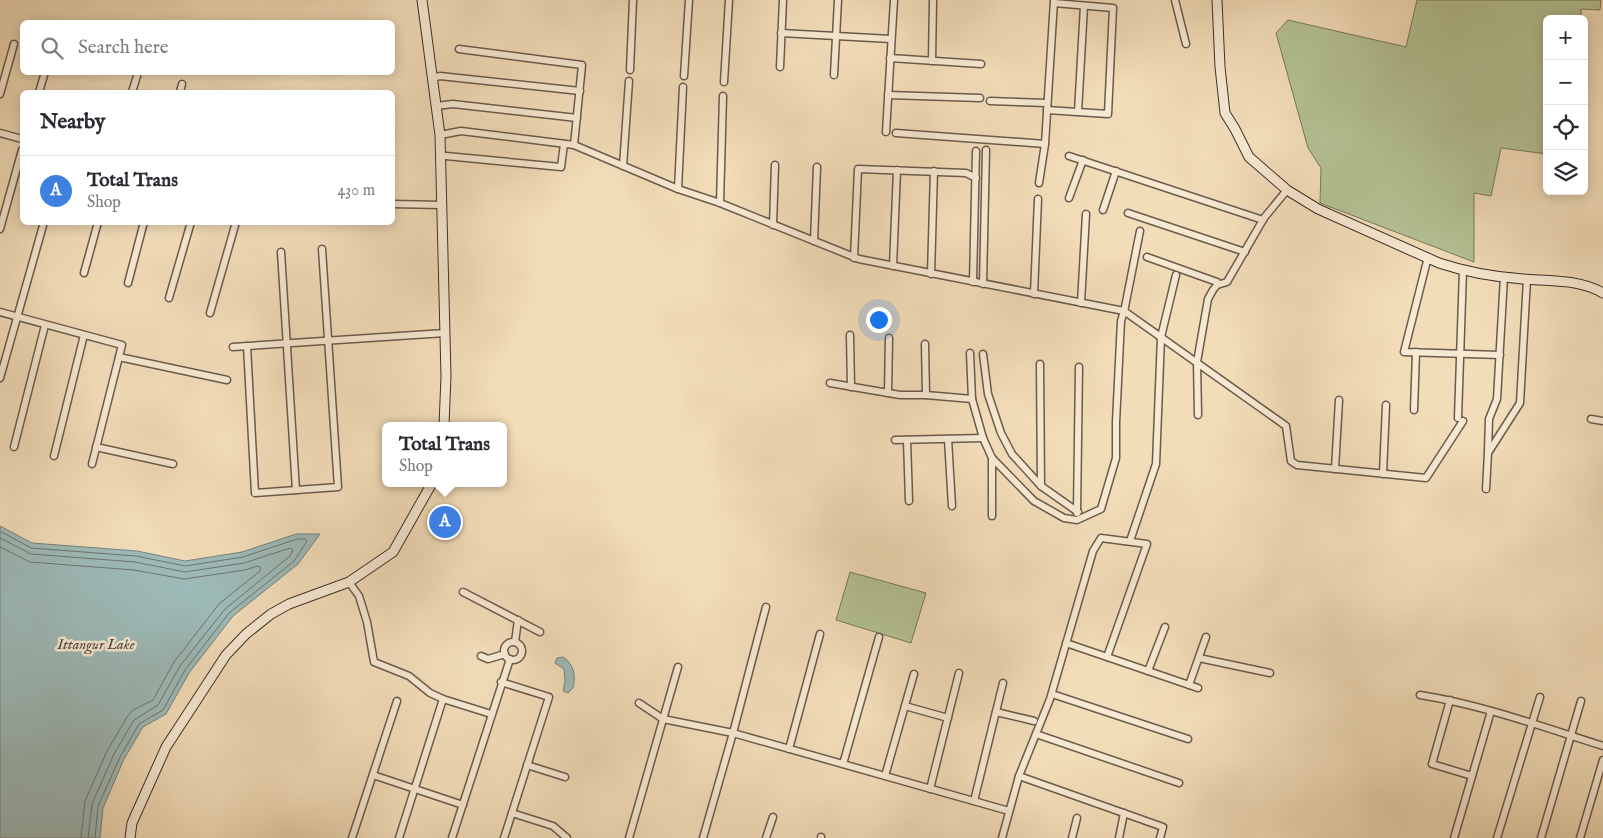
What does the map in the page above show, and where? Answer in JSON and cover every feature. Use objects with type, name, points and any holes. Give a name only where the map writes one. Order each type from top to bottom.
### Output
[{"type":"main road","points":[[422,0],[440,135],[446,376],[444,422]]},
{"type":"main road","points":[[1217,0],[1220,67],[1225,113],[1249,157],[1287,190],[1318,209],[1428,257],[1463,270],[1504,277],[1575,283],[1589,286],[1603,293]]},
{"type":"main road","points":[[130,838],[132,823],[166,748],[226,655],[246,634],[272,614],[289,604],[349,582],[393,552],[430,487]]},
{"type":"street","points":[[630,70],[634,0]]},
{"type":"street","points":[[684,76],[689,0]]},
{"type":"street","points":[[724,82],[729,0]]},
{"type":"street","points":[[780,67],[783,0]]},
{"type":"street","points":[[834,75],[838,0]]},
{"type":"street","points":[[886,132],[894,0]]},
{"type":"street","points":[[932,61],[933,0]]},
{"type":"street","points":[[1175,0],[1186,44]]},
{"type":"street","points":[[990,101],[1047,107],[1078,112],[1108,114],[1113,8],[1054,2],[1047,107],[1045,144],[1039,183]]},
{"type":"street","points":[[1078,112],[1084,6]]},
{"type":"street","points":[[781,33],[891,39]]},
{"type":"street","points":[[0,94],[14,44]]},
{"type":"street","points":[[459,49],[582,65],[574,145]]},
{"type":"street","points":[[890,58],[981,64]]},
{"type":"street","points":[[40,90],[44,75]]},
{"type":"street","points":[[133,90],[137,76]]},
{"type":"street","points":[[432,78],[440,76],[580,91]]},
{"type":"street","points":[[623,166],[629,81]]},
{"type":"street","points":[[180,90],[182,84]]},
{"type":"street","points":[[678,189],[683,87]]},
{"type":"street","points":[[888,95],[980,98]]},
{"type":"street","points":[[720,204],[722,96]]},
{"type":"street","points":[[436,106],[453,104],[577,118]]},
{"type":"street","points":[[440,135],[460,131],[574,145],[678,189],[773,224],[854,258],[1124,311],[1286,426],[1291,461],[1297,465],[1426,478],[1461,419],[1460,354],[1463,270]]},
{"type":"street","points":[[0,133],[20,139]]},
{"type":"street","points":[[896,133],[1045,144]]},
{"type":"street","points":[[446,156],[561,167],[564,144]]},
{"type":"street","points":[[983,284],[986,150]]},
{"type":"street","points":[[973,282],[976,151]]},
{"type":"street","points":[[1069,156],[1263,220]]},
{"type":"street","points":[[0,229],[20,157]]},
{"type":"street","points":[[1069,198],[1083,160]]},
{"type":"street","points":[[773,224],[775,165]]},
{"type":"street","points":[[814,242],[817,167]]},
{"type":"street","points":[[854,258],[858,169],[966,173],[976,178]]},
{"type":"street","points":[[893,266],[897,170]]},
{"type":"street","points":[[931,274],[934,171]]},
{"type":"street","points":[[1103,210],[1116,171]]},
{"type":"street","points":[[1198,415],[1196,362],[1208,299],[1219,284],[1227,282],[1263,220],[1287,190]]},
{"type":"street","points":[[1034,294],[1038,199]]},
{"type":"street","points":[[395,204],[442,205]]},
{"type":"street","points":[[1081,303],[1086,214]]},
{"type":"street","points":[[1128,214],[1244,252]]},
{"type":"street","points":[[0,378],[43,225]]},
{"type":"street","points":[[84,273],[97,225]]},
{"type":"street","points":[[128,283],[143,225]]},
{"type":"street","points":[[170,298],[190,225]]},
{"type":"street","points":[[210,313],[235,225]]},
{"type":"street","points":[[970,353],[972,399],[983,438],[992,458],[1034,501],[1064,518],[1077,520],[1101,509],[1116,458],[1121,321],[1140,231]]},
{"type":"street","points":[[247,346],[255,493],[338,487],[322,249]]},
{"type":"street","points":[[281,252],[296,490]]},
{"type":"street","points":[[1147,257],[1218,282],[1219,284]]},
{"type":"street","points":[[1428,257],[1404,352],[1500,355]]},
{"type":"street","points":[[1130,541],[1156,464],[1161,338],[1176,275]]},
{"type":"street","points":[[1486,490],[1489,419],[1497,399],[1504,277]]},
{"type":"street","points":[[1488,453],[1520,403],[1528,279]]},
{"type":"street","points":[[0,312],[122,345],[92,464]]},
{"type":"street","points":[[14,447],[45,325]]},
{"type":"street","points":[[232,347],[445,333]]},
{"type":"street","points":[[54,456],[84,335]]},
{"type":"street","points":[[850,335],[851,387]]},
{"type":"street","points":[[888,393],[889,338]]},
{"type":"street","points":[[925,344],[926,395]]},
{"type":"street","points":[[1414,410],[1416,352]]},
{"type":"street","points":[[983,354],[988,394],[1001,433],[1012,454],[1041,486],[1078,512]]},
{"type":"street","points":[[119,357],[227,380]]},
{"type":"street","points":[[1040,364],[1041,486]]},
{"type":"street","points":[[1077,520],[1079,367]]},
{"type":"street","points":[[830,383],[900,395],[972,399]]},
{"type":"street","points":[[1335,469],[1339,400]]},
{"type":"street","points":[[1383,474],[1386,405]]},
{"type":"street","points":[[1591,419],[1603,421]]},
{"type":"street","points":[[948,438],[952,506]]},
{"type":"street","points":[[895,440],[983,438]]},
{"type":"street","points":[[908,440],[909,501]]},
{"type":"street","points":[[96,447],[173,464]]},
{"type":"street","points":[[992,458],[992,516]]},
{"type":"street","points":[[1002,838],[1019,776],[1052,694],[1093,551],[1100,538],[1148,544],[1107,657]]},
{"type":"street","points":[[349,582],[359,596],[367,622],[374,662],[410,676],[430,693],[443,699],[491,714]]},
{"type":"street","points":[[463,592],[540,632]]},
{"type":"street","points":[[702,838],[733,733],[766,607]]},
{"type":"street","points":[[515,642],[518,620]]},
{"type":"street","points":[[1148,671],[1165,627]]},
{"type":"street","points":[[789,749],[820,634]]},
{"type":"street","points":[[843,764],[879,637]]},
{"type":"street","points":[[1189,685],[1206,637]]},
{"type":"street","points":[[452,838],[501,682],[507,656],[506,646],[510,642],[515,642],[520,646],[520,654],[516,658],[507,656],[488,659],[481,656]]},
{"type":"street","points":[[1066,643],[1198,688]]},
{"type":"street","points":[[1199,658],[1270,673]]},
{"type":"street","points":[[629,838],[678,667]]},
{"type":"street","points":[[930,789],[959,673]]},
{"type":"street","points":[[885,776],[914,674]]},
{"type":"street","points":[[501,682],[548,697],[504,838]]},
{"type":"street","points":[[974,801],[1003,683]]},
{"type":"street","points":[[1052,694],[1188,739]]},
{"type":"street","points":[[1420,695],[1450,700],[1491,711],[1603,746]]},
{"type":"street","points":[[1497,838],[1540,696]]},
{"type":"street","points":[[399,838],[443,699]]},
{"type":"street","points":[[1450,700],[1432,764],[1472,776]]},
{"type":"street","points":[[352,838],[397,701]]},
{"type":"street","points":[[1541,838],[1581,701]]},
{"type":"street","points":[[639,703],[663,719],[733,733],[1009,811]]},
{"type":"street","points":[[905,706],[948,718]]},
{"type":"street","points":[[1454,838],[1491,711]]},
{"type":"street","points":[[996,712],[1034,721]]},
{"type":"street","points":[[1036,734],[1179,783]]},
{"type":"street","points":[[1580,838],[1603,760]]},
{"type":"street","points":[[527,765],[565,777]]},
{"type":"street","points":[[373,775],[463,805]]},
{"type":"street","points":[[1019,776],[1163,827],[1160,838]]},
{"type":"street","points":[[512,813],[553,826],[568,838]]},
{"type":"street","points":[[1119,838],[1124,813]]},
{"type":"street","points":[[766,838],[773,817]]},
{"type":"street","points":[[1072,838],[1077,818]]},
{"type":"green space","points":[[1417,0],[1601,0],[1600,10],[1581,9],[1581,15],[1543,15],[1543,153],[1501,148],[1491,196],[1474,193],[1474,262],[1320,203],[1321,168],[1308,148],[1276,33],[1288,20],[1406,47]]},
{"type":"green space","points":[[850,572],[926,593],[911,643],[836,620]]},
{"type":"water","name":"Ittangur Lake","points":[[0,526],[32,543],[137,551],[185,561],[242,552],[296,534],[320,534],[298,564],[233,616],[189,673],[166,714],[143,727],[124,759],[103,808],[100,838],[0,838]]},
{"type":"water","points":[[563,657],[570,663],[574,675],[573,688],[568,693],[563,691],[565,681],[564,669],[555,663],[557,658]]},
{"type":"place","name":"Total Trans","points":[[445,522]]}]
